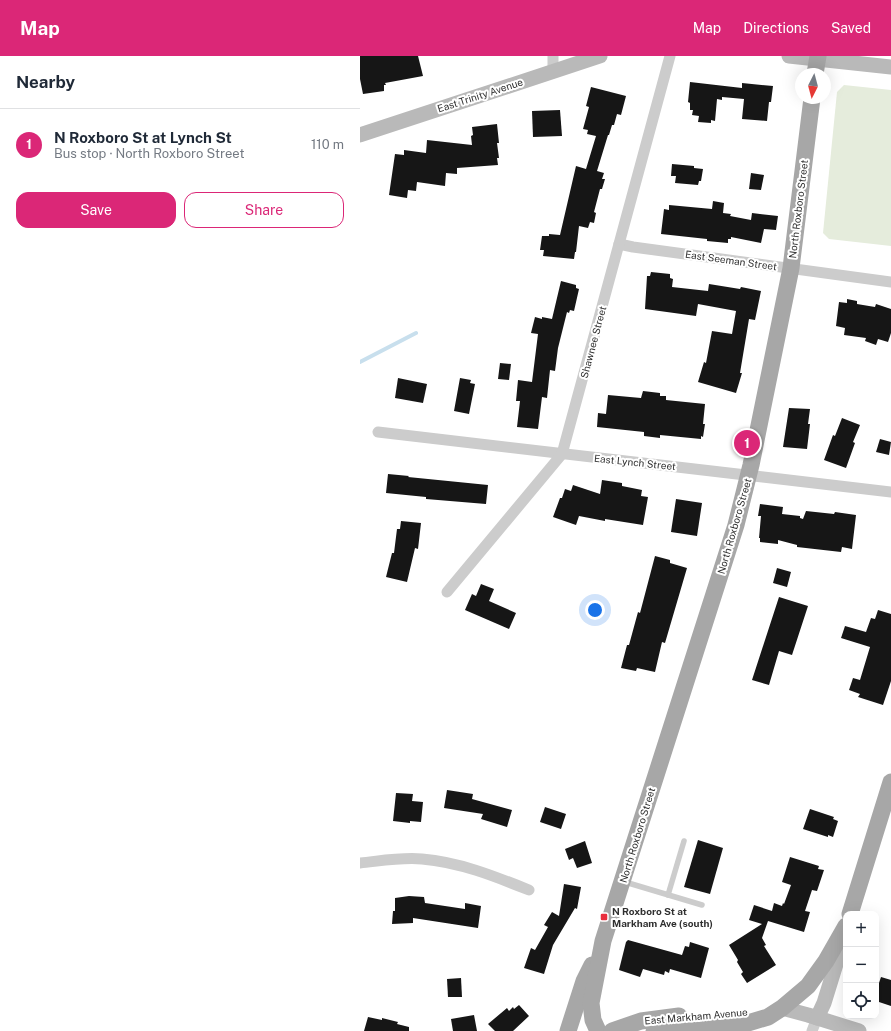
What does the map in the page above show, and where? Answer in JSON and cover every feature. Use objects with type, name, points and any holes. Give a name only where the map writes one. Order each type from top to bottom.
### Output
[{"type":"main road","name":"North Roxboro Street","points":[[598,1031],[593,1020],[592,1003],[603,941],[736,524],[749,475],[791,268],[811,104]]},
{"type":"main road","points":[[851,911],[891,782]]},
{"type":"main road","points":[[782,1008],[808,986],[843,931]]},
{"type":"main road","name":"North Roxboro Street","points":[[568,1031],[584,981],[603,941]]},
{"type":"main road","name":"East Markham Avenue","points":[[612,1031],[641,1021],[670,1016],[723,1015],[745,1013],[766,1007],[782,1008]]},
{"type":"main road","name":"East Markham Avenue","points":[[654,1031],[673,1028],[725,1026],[748,1023],[768,1017],[782,1008]]},
{"type":"street","name":"East Trinity Avenue","points":[[360,135],[553,63],[600,56]]},
{"type":"street","name":"Shawnee Street","points":[[447,592],[562,454],[670,56]]},
{"type":"street","points":[[789,56],[817,63],[891,67]]},
{"type":"street","name":"East Seeman Street","points":[[620,244],[891,282]]},
{"type":"street","name":"East Lynch Street","points":[[378,432],[891,492]]},
{"type":"street","points":[[360,863],[420,858],[438,860],[496,876],[529,890]]},
{"type":"street","points":[[815,1024],[824,1003],[843,944]]},
{"type":"street","name":"East Markham Avenue","points":[[782,1008],[815,1024],[859,1031]]},
{"type":"lane","points":[[668,895],[684,841]]},
{"type":"lane","points":[[622,881],[702,905]]},
{"type":"green space","points":[[844,85],[891,90],[891,246],[829,239],[823,233],[837,92]]},
{"type":"building","points":[[360,56],[418,56],[423,76],[385,83],[386,85],[384,85],[384,91],[363,94],[360,79]]},
{"type":"building","points":[[690,82],[742,88],[742,83],[773,86],[771,102],[769,102],[767,121],[742,119],[744,99],[722,97],[722,100],[717,99],[715,121],[711,120],[711,123],[698,122],[699,116],[692,115],[693,110],[690,110],[690,103],[688,102]]},
{"type":"building","points":[[591,87],[626,96],[621,115],[617,114],[614,125],[612,125],[608,135],[597,171],[604,173],[602,179],[605,179],[602,189],[600,189],[594,212],[596,213],[594,223],[590,222],[588,228],[579,226],[574,259],[543,256],[544,250],[540,250],[542,236],[549,236],[549,234],[560,235],[576,166],[586,169],[596,136],[587,134],[588,130],[583,129],[589,107],[586,106]]},
{"type":"building","points":[[560,110],[562,136],[533,137],[532,111]]},
{"type":"building","points":[[497,124],[499,143],[497,143],[499,158],[497,158],[498,165],[457,168],[457,174],[446,173],[445,186],[417,182],[416,191],[408,190],[407,198],[389,195],[395,154],[404,155],[404,150],[426,153],[427,140],[472,145],[472,127]]},
{"type":"building","points":[[672,164],[694,166],[694,168],[703,169],[701,181],[699,181],[698,185],[675,183],[676,176],[671,176]]},
{"type":"building","points":[[751,173],[764,175],[761,190],[749,189]]},
{"type":"building","points":[[713,201],[724,203],[723,213],[731,214],[730,216],[751,220],[752,213],[778,216],[776,230],[764,229],[761,243],[731,237],[731,239],[728,239],[728,243],[661,234],[664,209],[669,210],[669,205],[712,209]]},
{"type":"building","points":[[651,272],[670,274],[670,278],[673,279],[672,287],[708,291],[709,284],[740,289],[741,287],[761,291],[755,320],[749,319],[740,373],[742,373],[736,393],[698,382],[704,362],[706,363],[712,331],[732,334],[736,311],[698,304],[696,316],[645,309],[647,276],[650,276]]},
{"type":"building","points":[[561,281],[576,285],[576,288],[579,289],[574,311],[570,310],[569,313],[567,312],[558,348],[555,371],[550,370],[547,398],[542,397],[538,429],[517,427],[520,401],[516,401],[518,380],[532,382],[538,334],[531,333],[535,317],[552,319]]},
{"type":"building","points":[[847,299],[857,301],[857,304],[875,307],[876,304],[891,309],[891,333],[888,342],[878,339],[876,345],[865,341],[866,338],[844,335],[845,328],[836,326],[839,302],[847,303]]},
{"type":"building","points":[[500,363],[511,364],[509,380],[498,379]]},
{"type":"building","points":[[398,378],[427,384],[423,403],[395,398]]},
{"type":"building","points":[[460,378],[471,380],[470,383],[475,384],[469,414],[454,411]]},
{"type":"building","points":[[643,391],[660,393],[660,396],[666,396],[666,400],[705,404],[703,424],[705,424],[703,437],[701,436],[701,439],[660,435],[660,438],[644,436],[644,432],[597,427],[598,413],[606,414],[608,395],[641,398]]},
{"type":"building","points":[[789,408],[810,409],[807,449],[783,447]]},
{"type":"building","points":[[842,418],[860,425],[853,442],[855,443],[846,468],[824,460],[833,435],[835,436]]},
{"type":"building","points":[[880,439],[891,442],[889,455],[876,452]]},
{"type":"building","points":[[388,474],[488,485],[486,504],[426,499],[426,497],[386,493]]},
{"type":"building","points":[[602,480],[622,483],[622,486],[642,490],[641,496],[648,497],[643,525],[605,519],[605,521],[579,516],[576,525],[553,517],[565,489],[571,491],[573,485],[600,494]]},
{"type":"building","points":[[676,499],[702,503],[697,536],[671,532]]},
{"type":"building","points":[[760,504],[783,507],[782,514],[800,516],[800,518],[803,519],[806,511],[834,514],[835,512],[856,515],[852,549],[842,547],[841,552],[797,547],[797,545],[778,540],[778,544],[760,542],[761,516],[758,516]]},
{"type":"building","points":[[401,521],[421,523],[418,549],[415,548],[407,582],[386,577],[392,553],[394,553],[397,529],[400,529]]},
{"type":"building","points":[[655,556],[670,560],[670,563],[687,568],[665,643],[662,642],[655,672],[637,668],[636,671],[621,668],[638,612],[640,613]]},
{"type":"building","points":[[777,568],[791,572],[787,587],[773,583]]},
{"type":"building","points":[[481,584],[494,589],[489,601],[516,613],[509,629],[465,610],[472,594],[476,596]]},
{"type":"building","points":[[779,597],[808,606],[792,655],[779,651],[769,685],[752,680]]},
{"type":"building","points":[[878,610],[891,614],[891,681],[883,705],[858,697],[860,694],[849,690],[853,678],[860,680],[870,647],[841,638],[845,626],[866,632],[871,618],[875,619]]},
{"type":"building","points":[[447,790],[473,794],[472,799],[512,810],[507,827],[481,819],[483,814],[444,808]]},
{"type":"building","points":[[396,793],[413,794],[412,801],[423,802],[421,822],[410,821],[410,823],[393,821]]},
{"type":"building","points":[[545,807],[566,814],[561,829],[540,822]]},
{"type":"building","points":[[810,809],[834,817],[833,819],[838,821],[833,837],[828,835],[828,837],[803,829]]},
{"type":"building","points":[[698,840],[723,848],[710,894],[684,887]]},
{"type":"building","points":[[585,841],[592,863],[577,868],[573,858],[569,860],[565,849]]},
{"type":"building","points":[[790,857],[819,866],[818,869],[824,870],[817,891],[812,890],[805,911],[810,912],[804,932],[768,921],[762,938],[766,945],[764,946],[776,965],[747,983],[741,974],[743,972],[737,962],[738,960],[729,945],[762,924],[749,920],[754,905],[772,911],[774,903],[782,906],[783,903],[784,904],[791,885],[782,882]]},
{"type":"building","points":[[564,884],[581,887],[577,909],[575,908],[553,945],[544,974],[524,968],[531,948],[535,950],[548,927],[544,925],[552,912],[559,916]]},
{"type":"building","points":[[409,896],[424,897],[425,903],[465,909],[465,903],[481,906],[478,928],[413,918],[413,923],[392,924],[393,911],[395,911],[395,898]]},
{"type":"building","points":[[628,940],[682,955],[685,946],[689,947],[690,942],[709,948],[701,978],[670,969],[669,973],[665,971],[664,975],[643,969],[640,977],[619,970],[626,942]]},
{"type":"building","points":[[881,977],[891,980],[891,1006],[879,1002],[879,983]]},
{"type":"building","points":[[461,978],[462,997],[448,997],[447,979]]},
{"type":"building","points":[[519,1005],[529,1016],[513,1031],[495,1031],[488,1024],[507,1008],[509,1011],[513,1007],[514,1009]]},
{"type":"building","points":[[474,1015],[477,1031],[453,1031],[451,1019]]},
{"type":"building","points":[[368,1017],[382,1020],[382,1018],[398,1022],[397,1024],[409,1027],[409,1031],[364,1031]]},
{"type":"waterway","points":[[360,362],[416,333]]},
{"type":"place","name":"N Roxboro St at Lynch St","points":[[747,443]]},
{"type":"place","name":"N Roxboro St at Markham Ave (south)","points":[[604,917]]}]
